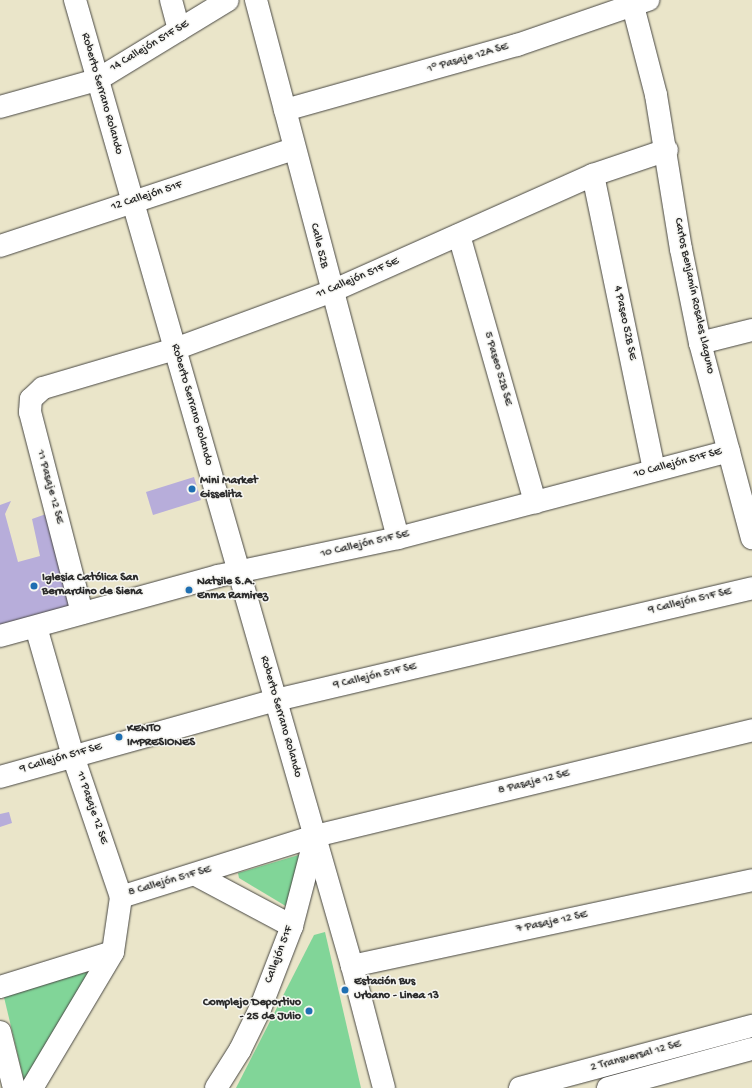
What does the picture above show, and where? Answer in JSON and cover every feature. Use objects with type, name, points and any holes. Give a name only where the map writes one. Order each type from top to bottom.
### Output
[{"type":"street","name":"Roberto Serrano Rolando","points":[[75,0],[238,574],[276,700],[352,966],[384,1088]]},
{"type":"street","points":[[171,0],[179,30]]},
{"type":"street","name":"14 Callejón 51F SE","points":[[0,107],[97,80],[228,0]]},
{"type":"street","name":"Calle 52B","points":[[256,0],[330,292],[398,538]]},
{"type":"street","name":"1° Pasaje 12A SE","points":[[285,110],[517,45],[640,3]]},
{"type":"street","name":"Carlos Benjamín Rosales Llaguno","points":[[640,3],[667,150],[680,249],[700,343],[752,538]]},
{"type":"street","name":"12 Callejón 51F","points":[[0,246],[294,149]]},
{"type":"street","name":"11 Callejón 51F SE","points":[[43,388],[175,349],[330,292],[593,175],[667,150]]},
{"type":"street","name":"4 Paseo 52B SE","points":[[593,175],[654,470]]},
{"type":"street","name":"5 Paseo 52B SE","points":[[459,235],[535,502]]},
{"type":"street","points":[[700,343],[752,330]]},
{"type":"street","name":"11 Pasaje 12 SE","points":[[43,388],[31,399],[30,412],[82,613]]},
{"type":"street","name":"10 Callejón 51F SE","points":[[0,636],[82,613],[238,574],[398,538],[729,451]]},
{"type":"street","name":"9 Callejón 51F SE","points":[[0,776],[276,700],[752,588]]},
{"type":"street","name":"11 Pasaje 12 SE","points":[[36,627],[73,756],[121,897]]},
{"type":"street","name":"8 Pasaje 12 SE","points":[[315,836],[752,730]]},
{"type":"street","name":"8 Callejón 51F SE","points":[[113,952],[121,897],[196,876],[315,836]]},
{"type":"street","name":"Callejón 51F","points":[[216,1088],[240,1050],[260,1009],[292,926],[315,836]]},
{"type":"street","points":[[196,876],[292,926]]},
{"type":"street","name":"7 Pasaje 12 SE","points":[[352,966],[752,880]]},
{"type":"street","points":[[0,987],[113,952]]},
{"type":"street","points":[[32,1088],[113,952]]},
{"type":"street","name":"2 Transversal 12 SE","points":[[520,1088],[752,1026]]},
{"type":"street","points":[[0,1032],[14,1088]]},
{"type":"street","name":"2 Transversal 12 SE","points":[[619,1087],[752,1050]]},
{"type":"green space","points":[[302,854],[289,908],[239,878],[238,873]]},
{"type":"green space","name":"Complejo Deportivo - 25 de Julio","points":[[325,932],[361,1088],[236,1088],[314,935]]},
{"type":"green space","points":[[95,970],[25,1085],[3,993]]},
{"type":"building","points":[[194,477],[201,500],[153,515],[146,492]]},
{"type":"building","name":"Iglesia Católica San Bernardino de Siena","points":[[11,501],[5,514],[18,562],[40,556],[32,519],[46,514],[76,610],[0,629],[0,505]]},
{"type":"building","points":[[9,812],[12,823],[0,827],[0,814]]},
{"type":"place","name":"Mini Market Gisselita","points":[[192,489]]},
{"type":"place","name":"Iglesia Católica San Bernardino de Siena","points":[[34,586]]},
{"type":"place","name":"Natsile S.A. Enma Ramirez","points":[[189,590]]},
{"type":"place","name":"KENTO IMPRESIONES","points":[[119,737]]},
{"type":"place","name":"Estación Bus Urbano - Linea 13","points":[[345,990]]},
{"type":"place","name":"Complejo Deportivo - 25 de Julio","points":[[309,1011]]}]
